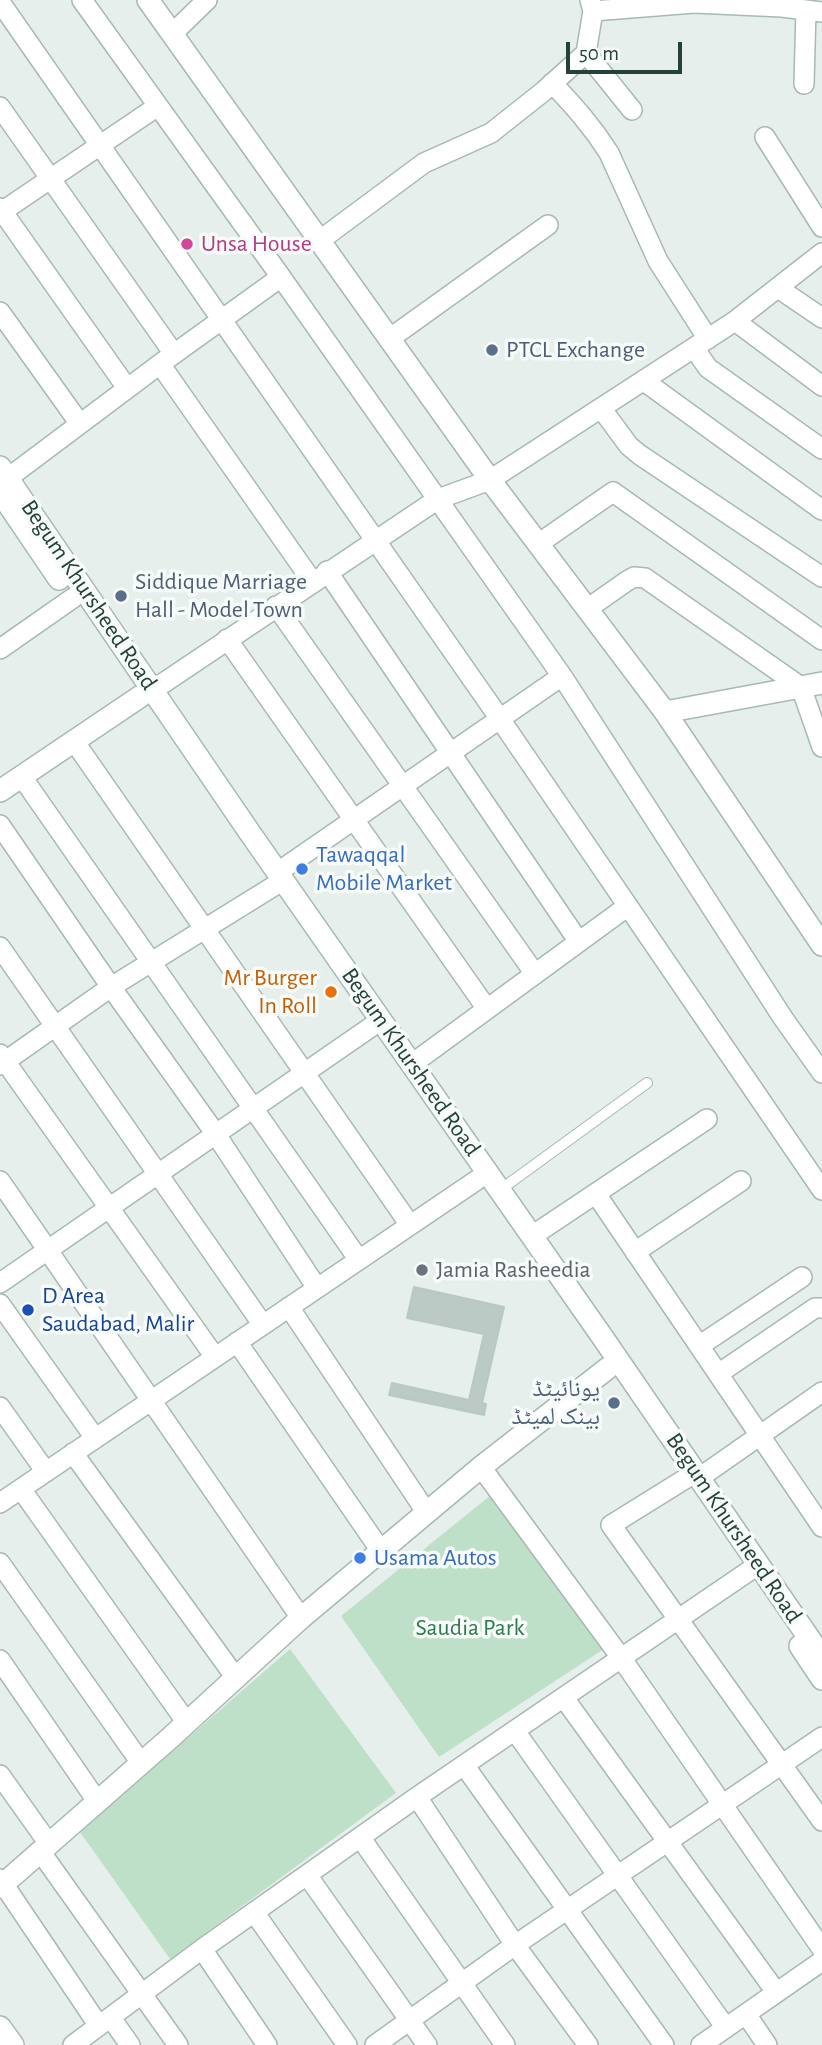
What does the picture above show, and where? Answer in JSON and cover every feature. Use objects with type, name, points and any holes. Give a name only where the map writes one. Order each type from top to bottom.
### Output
[{"type":"main road","points":[[148,0],[490,480],[665,712],[819,935]]},
{"type":"main road","name":"Begum Khursheed Road","points":[[3,479],[73,598],[147,693]]},
{"type":"main road","name":"Begum Khursheed Road","points":[[3,479],[326,951],[412,1063],[488,1189],[532,1236],[822,1679]]},
{"type":"main road","points":[[665,712],[822,683]]},
{"type":"main road","points":[[0,791],[147,693]]},
{"type":"main road","name":"Begum Khursheed Road","points":[[326,951],[371,1027],[488,1189],[608,1368],[822,1657]]},
{"type":"main road","points":[[1,1883],[187,1723],[301,1618],[481,1467],[608,1368]]},
{"type":"main road","points":[[0,2027],[13,2045]]},
{"type":"street","points":[[82,0],[562,676],[783,1018],[822,1073]]},
{"type":"street","points":[[172,34],[206,0]]},
{"type":"street","points":[[0,2],[500,719],[822,1190]]},
{"type":"street","points":[[319,241],[424,163],[491,133],[552,83],[586,53],[592,6],[694,3],[814,11],[804,83]]},
{"type":"street","points":[[586,53],[632,110]]},
{"type":"street","points":[[552,83],[591,124],[609,153],[658,261],[701,343],[708,368],[822,449]]},
{"type":"street","points":[[127,388],[1,211],[158,106]]},
{"type":"street","points":[[0,107],[167,359],[319,576],[451,753],[579,942]]},
{"type":"street","points":[[765,137],[822,227]]},
{"type":"street","points":[[389,339],[548,225]]},
{"type":"street","points":[[147,693],[438,499],[490,480],[643,381],[735,321],[822,253]]},
{"type":"street","points":[[3,479],[281,277]]},
{"type":"street","points":[[778,288],[822,318]]},
{"type":"street","points":[[0,312],[79,424]]},
{"type":"street","points":[[735,321],[822,386]]},
{"type":"street","points":[[643,381],[822,510]]},
{"type":"street","points":[[601,408],[629,446],[640,455],[822,578]]},
{"type":"street","points":[[538,544],[612,492],[822,640]]},
{"type":"street","points":[[587,609],[634,577],[645,578],[801,687],[822,747]]},
{"type":"street","points":[[0,649],[73,598]]},
{"type":"street","points":[[276,606],[535,974]]},
{"type":"street","points":[[227,639],[487,1009]]},
{"type":"street","points":[[215,1357],[2,1060],[111,987],[205,929],[354,820],[562,676]]},
{"type":"street","points":[[74,741],[410,1225]]},
{"type":"street","points":[[22,776],[359,1260]]},
{"type":"street","points":[[0,825],[215,1132],[317,1288]]},
{"type":"street","points":[[412,1063],[628,906]]},
{"type":"street","points":[[0,947],[263,1325]]},
{"type":"street","points":[[0,1283],[215,1132],[371,1027]]},
{"type":"street","points":[[532,1236],[707,1119]]},
{"type":"street","points":[[0,1181],[301,1618]]},
{"type":"street","points":[[635,1252],[741,1181]]},
{"type":"street","points":[[0,1503],[410,1225],[488,1189]]},
{"type":"street","points":[[596,1194],[822,1527]]},
{"type":"street","points":[[699,1346],[802,1277]]},
{"type":"street","points":[[0,1304],[95,1438]]},
{"type":"street","points":[[289,1307],[427,1513]]},
{"type":"street","points":[[718,1374],[815,1308],[822,1308]]},
{"type":"street","points":[[237,1342],[381,1551]]},
{"type":"street","points":[[822,1392],[760,1436],[611,1525],[822,1821]]},
{"type":"street","points":[[0,1407],[46,1472]]},
{"type":"street","points":[[73,1453],[236,1678]]},
{"type":"street","points":[[481,1467],[622,1659],[822,1949]]},
{"type":"street","points":[[21,1489],[187,1723]]},
{"type":"street","points":[[0,1563],[141,1763]]},
{"type":"street","points":[[73,2045],[202,1949],[417,1797],[749,1571]]},
{"type":"street","points":[[0,1660],[97,1801]]},
{"type":"street","points":[[564,1698],[776,1992]]},
{"type":"street","points":[[515,1731],[726,2028]]},
{"type":"street","points":[[375,2045],[515,1945],[822,1737]]},
{"type":"street","points":[[464,1765],[664,2045]]},
{"type":"street","points":[[0,1775],[44,1847],[178,2045]]},
{"type":"street","points":[[417,1797],[515,1945],[589,2045]]},
{"type":"street","points":[[360,1837],[505,2045]]},
{"type":"street","points":[[307,1875],[427,2045]]},
{"type":"street","points":[[1,1883],[105,2022],[130,2045]]},
{"type":"street","points":[[254,1912],[346,2045]]},
{"type":"street","points":[[202,1949],[267,2045]]},
{"type":"street","points":[[701,2045],[822,1961]]},
{"type":"street","points":[[746,2014],[767,2045]]},
{"type":"lane","points":[[488,1189],[647,1083]]},
{"type":"green space","name":"Saudia Park","points":[[491,1495],[604,1649],[439,1757],[341,1616]]},
{"type":"green space","points":[[290,1649],[396,1793],[170,1959],[80,1832]]},
{"type":"building","points":[[414,1287],[504,1307],[482,1403],[486,1404],[484,1415],[389,1395],[392,1383],[469,1400],[484,1334],[407,1318]]},
{"type":"place","name":"Unsa House","points":[[187,244]]},
{"type":"place","name":"PTCL Exchange","points":[[492,350]]},
{"type":"place","name":"Siddique Marriage Hall - Model Town","points":[[121,596]]},
{"type":"place","name":"Tawaqqal Mobile Market","points":[[302,869]]},
{"type":"place","name":"Mr Burger In Roll","points":[[331,992]]},
{"type":"place","name":"Jamia Rasheedia","points":[[422,1270]]},
{"type":"place","name":"D Area Saudabad, Malir","points":[[28,1310]]},
{"type":"place","name":"یونائیٹڈ بینک لمیٹڈ","points":[[614,1403]]},
{"type":"place","name":"Usama Autos","points":[[360,1558]]}]
